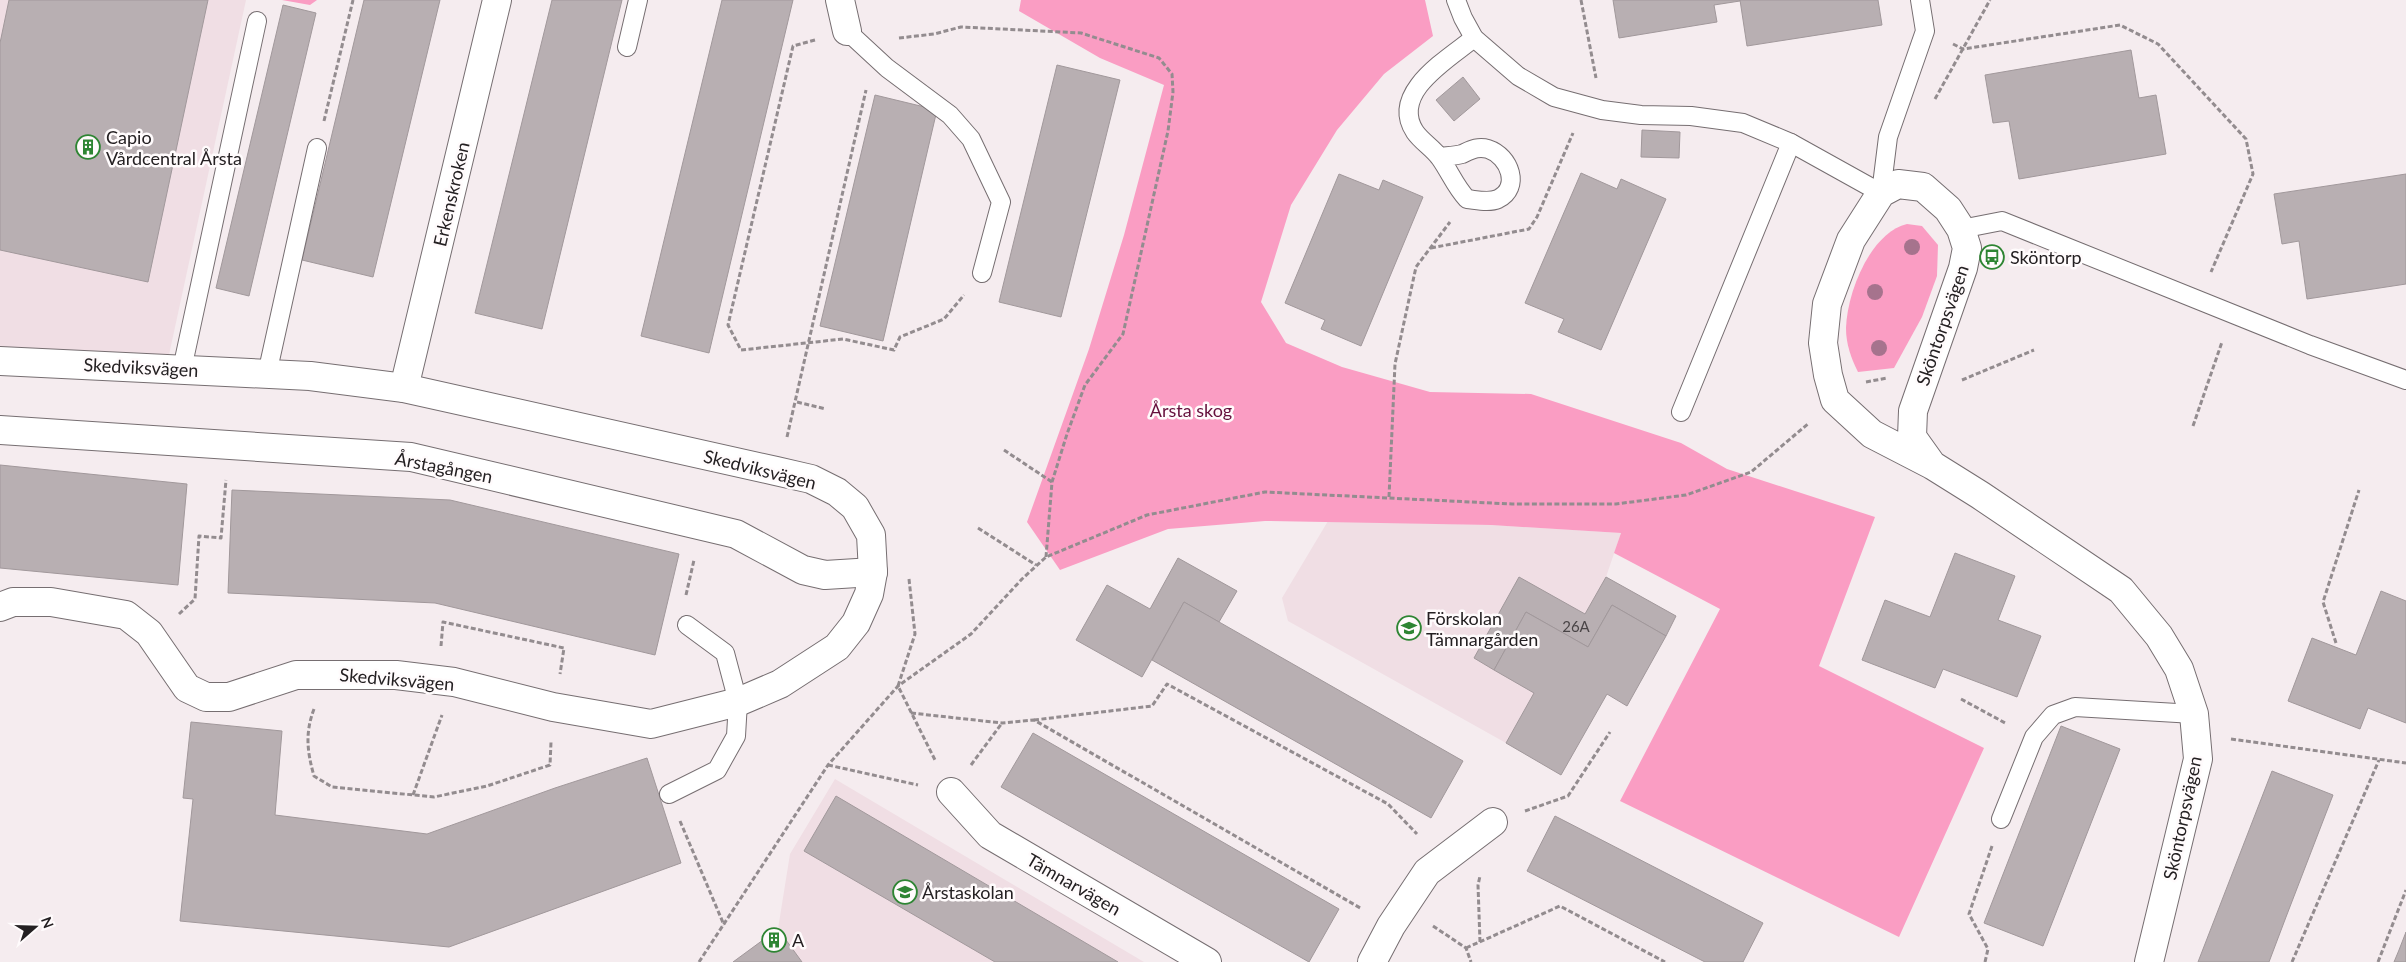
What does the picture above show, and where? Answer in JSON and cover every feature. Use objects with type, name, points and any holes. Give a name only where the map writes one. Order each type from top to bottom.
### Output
[{"type":"street","name":"Erkenskroken","points":[[404,388],[497,0]]},
{"type":"street","points":[[840,0],[847,31]]},
{"type":"street","name":"Sköntorpsvägen","points":[[1881,193],[1898,184],[1923,187],[1948,209],[1961,229],[1967,248],[1963,268],[1913,411],[1912,437],[1932,465]]},
{"type":"street","points":[[1835,400],[1828,375],[1823,343],[1827,304],[1851,240],[1881,193]]},
{"type":"street","name":"Skedviksvägen","points":[[0,361],[310,376],[404,388],[811,479],[837,492],[855,506],[871,535],[873,572],[869,594],[856,623],[837,647],[780,684],[738,702],[651,724],[553,707],[446,680],[396,675],[328,673],[296,675],[228,697],[206,697],[187,688],[148,632],[126,614],[51,602],[13,602],[0,607]]},
{"type":"street","name":"Sköntorpsvägen","points":[[1835,400],[1872,434],[1932,465],[2028,526],[2121,590],[2159,636],[2180,669],[2196,724],[2198,759],[2149,962]]},
{"type":"street","name":"Årstagången","points":[[0,430],[411,457],[736,534],[803,570],[825,575],[873,572]]},
{"type":"street","name":"Tämnarvägen","points":[[952,792],[990,835],[1207,962]]},
{"type":"street","points":[[1372,962],[1391,926],[1427,872],[1493,822]]},
{"type":"lane","points":[[627,48],[638,0]]},
{"type":"lane","points":[[1456,0],[1462,18],[1474,38],[1518,76],[1554,97],[1602,110],[1641,115],[1691,116],[1743,123],[1791,144],[1881,193],[1888,137],[1925,31],[1920,0]]},
{"type":"lane","points":[[182,369],[257,21]]},
{"type":"lane","points":[[847,31],[888,68],[950,114],[972,139],[1001,202],[982,273]]},
{"type":"lane","points":[[1439,157],[1461,154],[1474,148],[1487,148],[1499,154],[1508,164],[1510,180],[1506,193],[1497,199],[1483,201],[1467,200],[1455,187],[1439,157],[1416,133],[1409,118],[1410,101],[1418,84],[1474,38]]},
{"type":"lane","points":[[1681,412],[1791,144]]},
{"type":"lane","points":[[267,374],[317,148]]},
{"type":"lane","points":[[1961,229],[2002,221],[2233,314],[2406,380]]},
{"type":"lane","points":[[669,794],[717,770],[736,736],[738,702],[725,653],[687,625]]},
{"type":"lane","points":[[2001,819],[2034,737],[2053,715],[2075,707],[2196,724]]},
{"type":"path","points":[[317,148],[353,0]]},
{"type":"path","points":[[1581,0],[1602,110]]},
{"type":"path","points":[[1934,101],[1990,0]]},
{"type":"path","points":[[1925,31],[1962,49],[2120,25],[2158,44],[2246,139],[2253,174],[2199,300]]},
{"type":"path","points":[[890,37],[905,38],[934,34],[961,27],[1081,33],[1158,58],[1172,74],[1173,92],[1168,131],[1122,334],[1085,385],[1052,482],[1046,558]]},
{"type":"path","points":[[847,31],[793,46],[728,324],[741,350],[843,339],[894,350],[900,338],[944,319],[982,273]]},
{"type":"path","points":[[787,434],[796,402],[808,342],[867,88]]},
{"type":"path","points":[[1559,163],[1572,134]]},
{"type":"path","points":[[1389,497],[1395,364],[1416,267],[1467,200]]},
{"type":"path","points":[[2193,426],[2233,314]]},
{"type":"path","points":[[1958,382],[2034,350]]},
{"type":"path","points":[[699,962],[725,926],[828,765],[898,686],[971,634],[1046,558],[1147,515],[1265,492],[1512,504],[1616,504],[1686,496],[1751,472],[1835,400]]},
{"type":"path","points":[[796,402],[826,409]]},
{"type":"path","points":[[1004,450],[1052,482]]},
{"type":"path","points":[[195,599],[198,536],[221,538],[225,488]]},
{"type":"path","points":[[2336,643],[2324,602],[2359,490]]},
{"type":"path","points":[[978,528],[1036,566]]},
{"type":"path","points":[[685,600],[695,552]]},
{"type":"path","points":[[908,572],[915,634],[898,686],[952,792]]},
{"type":"path","points":[[413,795],[446,680],[443,622],[564,648],[559,677]]},
{"type":"path","points":[[328,673],[309,722],[307,752],[314,776],[332,787],[434,797],[487,786],[550,765]]},
{"type":"path","points":[[911,714],[1002,723],[1034,720],[1152,706],[1167,684],[1388,804],[1418,835]]},
{"type":"path","points":[[1961,699],[2004,722]]},
{"type":"path","points":[[1034,720],[1391,926],[1434,926],[1466,948],[1471,962]]},
{"type":"path","points":[[952,792],[1002,723]]},
{"type":"path","points":[[2196,724],[2406,764]]},
{"type":"path","points":[[1480,942],[1478,884],[1493,822],[1568,796],[1610,732]]},
{"type":"path","points":[[2292,962],[2379,760]]},
{"type":"path","points":[[828,765],[952,792]]},
{"type":"path","points":[[669,794],[725,926]]},
{"type":"path","points":[[1985,962],[1988,949],[1969,914],[2001,819]]},
{"type":"path","points":[[2378,962],[2406,890]]},
{"type":"path","points":[[1466,948],[1560,906],[1665,962]]},
{"type":"shaded area","name":"Capio Vårdcentral Årsta","points":[[0,0],[246,0],[167,364],[0,357]]},
{"type":"shaded area","name":"Förskolan Tämnargården","points":[[1328,521],[1491,525],[1621,533],[1606,577],[1676,616],[1666,636],[1534,693],[1506,743],[1288,621],[1282,598]]},
{"type":"shaded area","name":"Årstaskolan","points":[[835,779],[1144,962],[733,962],[778,929],[790,854]]},
{"type":"green space","points":[[282,0],[317,0],[310,5]]},
{"type":"green space","name":"Årsta skog","points":[[1021,0],[1425,0],[1433,36],[1384,74],[1337,130],[1291,205],[1261,302],[1286,343],[1342,367],[1430,392],[1531,394],[1681,443],[1727,469],[1875,517],[1819,666],[1984,748],[1899,937],[1620,801],[1720,609],[1614,553],[1621,533],[1491,525],[1265,521],[1168,529],[1060,570],[1027,522],[1089,349],[1124,235],[1164,85],[1100,58],[1019,11]]},
{"type":"green space","points":[[1907,224],[1922,226],[1938,245],[1937,276],[1922,317],[1894,368],[1858,372],[1849,351],[1846,328],[1847,314],[1856,282],[1863,266],[1882,239],[1894,230]]},
{"type":"building","name":"Capio Vårdcentral Årsta","points":[[9,0],[208,0],[148,282],[0,250],[0,43]]},
{"type":"building","points":[[364,0],[440,0],[373,277],[302,260]]},
{"type":"building","points":[[552,0],[622,0],[542,329],[475,313]]},
{"type":"building","points":[[722,0],[793,0],[709,353],[641,336]]},
{"type":"building","points":[[1613,0],[1740,1],[1714,5],[1717,22],[1619,38]]},
{"type":"building","points":[[1740,0],[1878,0],[1882,25],[1747,46]]},
{"type":"building","points":[[283,5],[316,13],[249,296],[216,288]]},
{"type":"building","points":[[2131,50],[2139,98],[2156,95],[2166,154],[2019,179],[2009,121],[1993,123],[1985,75]]},
{"type":"building","points":[[1057,65],[1120,80],[1061,317],[999,302]]},
{"type":"building","points":[[1463,77],[1480,99],[1454,121],[1436,100]]},
{"type":"building","points":[[875,95],[937,110],[883,341],[820,326]]},
{"type":"building","points":[[1642,130],[1680,132],[1679,158],[1641,157]]},
{"type":"building","points":[[1581,173],[1617,189],[1621,179],[1666,199],[1601,350],[1558,332],[1564,319],[1525,303]]},
{"type":"building","points":[[1339,174],[1379,190],[1383,180],[1423,197],[1361,346],[1321,329],[1325,320],[1285,303]]},
{"type":"building","points":[[2406,174],[2406,284],[2307,299],[2299,241],[2282,244],[2274,194]]},
{"type":"building","points":[[0,465],[187,484],[178,585],[0,568]]},
{"type":"building","points":[[232,490],[450,500],[679,554],[655,655],[435,603],[228,593]]},
{"type":"building","points":[[1955,553],[2015,576],[1998,620],[2041,636],[2017,697],[1943,669],[1935,688],[1862,660],[1885,600],[1930,617]]},
{"type":"building","points":[[1178,558],[1237,591],[1219,622],[1184,602],[1142,677],[1076,640],[1107,585],[1150,609]]},
{"type":"building","points":[[1519,577],[1585,614],[1606,577],[1676,616],[1666,636],[1612,605],[1588,647],[1526,612],[1494,670],[1474,658]]},
{"type":"building","points":[[2381,591],[2406,601],[2406,723],[2368,708],[2360,729],[2288,701],[2312,638],[2356,655]]},
{"type":"building","points":[[1184,602],[1463,761],[1431,818],[1152,660]]},
{"type":"building","points":[[1612,605],[1666,636],[1627,706],[1607,694],[1561,775],[1506,743],[1534,693],[1494,670],[1526,612],[1588,647]]},
{"type":"building","points":[[191,722],[282,731],[275,815],[427,834],[555,788],[647,758],[681,863],[449,947],[180,921],[193,799],[183,798]]},
{"type":"building","points":[[2061,726],[2120,749],[2043,946],[1984,923]]},
{"type":"building","points":[[1033,733],[1339,909],[1309,962],[1001,787]]},
{"type":"building","points":[[2272,771],[2333,795],[2269,962],[2198,962]]},
{"type":"building","points":[[836,796],[1118,962],[995,962],[804,851]]},
{"type":"building","points":[[1555,816],[1763,923],[1743,962],[1705,962],[1527,871]]},
{"type":"building","name":"A","points":[[778,929],[802,962],[733,962]]},
{"type":"building","points":[[2406,932],[2406,962],[2394,962],[2399,950]]},
{"type":"place","name":"Capio Vårdcentral Årsta","points":[[88,147]]},
{"type":"place","name":"Sköntorp","points":[[1992,257]]},
{"type":"place","name":"Förskolan Tämnargården","points":[[1409,628]]},
{"type":"place","name":"Årstaskolan","points":[[905,892]]},
{"type":"place","name":"A","points":[[774,940]]}]
